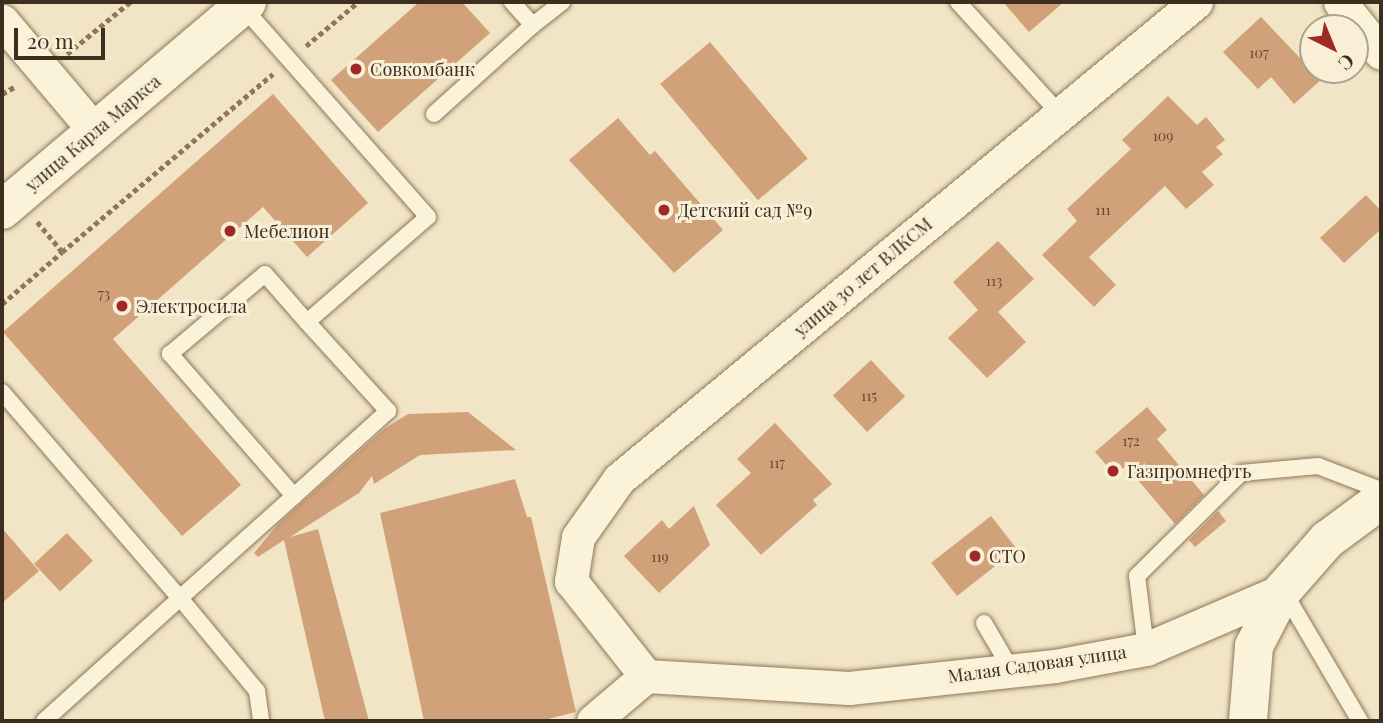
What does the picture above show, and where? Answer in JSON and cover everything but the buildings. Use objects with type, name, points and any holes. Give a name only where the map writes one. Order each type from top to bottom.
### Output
[{"type":"main road","name":"улица Карла Маркса","points":[[9,204],[245,4]]},
{"type":"main road","name":"Малая Садовая улица","points":[[1283,590],[1327,540],[1381,500]]},
{"type":"main road","points":[[1248,721],[1254,646],[1283,590]]},
{"type":"street","name":"улица 30 лет ВЛКСМ","points":[[646,676],[570,581],[578,537],[619,480],[1196,2]]},
{"type":"street","points":[[1340,2],[1381,54]]},
{"type":"street","points":[[2,21],[96,131]]},
{"type":"street","name":"Малая Садовая улица","points":[[646,676],[849,688],[1012,671],[1146,649],[1283,590]]},
{"type":"street","points":[[593,721],[646,676]]},
{"type":"lane","points":[[512,2],[533,25]]},
{"type":"lane","points":[[434,114],[562,2]]},
{"type":"lane","points":[[958,2],[1059,113]]},
{"type":"lane","points":[[245,4],[290,60],[428,217],[307,322]]},
{"type":"lane","points":[[44,721],[180,598],[294,496],[388,411],[265,274],[170,354],[294,496]]},
{"type":"lane","points":[[2,392],[257,691],[261,721]]},
{"type":"lane","points":[[1146,649],[1137,576],[1241,473],[1318,466],[1381,490]]},
{"type":"lane","points":[[1283,590],[1360,721]]},
{"type":"lane","points":[[984,623],[1012,671]]},
{"type":"path","points":[[2,304],[358,2]]},
{"type":"path","points":[[9,204],[62,252]]},
{"type":"place","name":"Совкомбанк","points":[[356,69]]},
{"type":"place","name":"Детский сад №9","points":[[664,210]]},
{"type":"place","name":"Мебелион","points":[[230,231]]},
{"type":"place","name":"Электросила","points":[[122,306]]},
{"type":"place","name":"Газпромнефть","points":[[1113,471]]},
{"type":"place","name":"СТО","points":[[975,556]]}]
